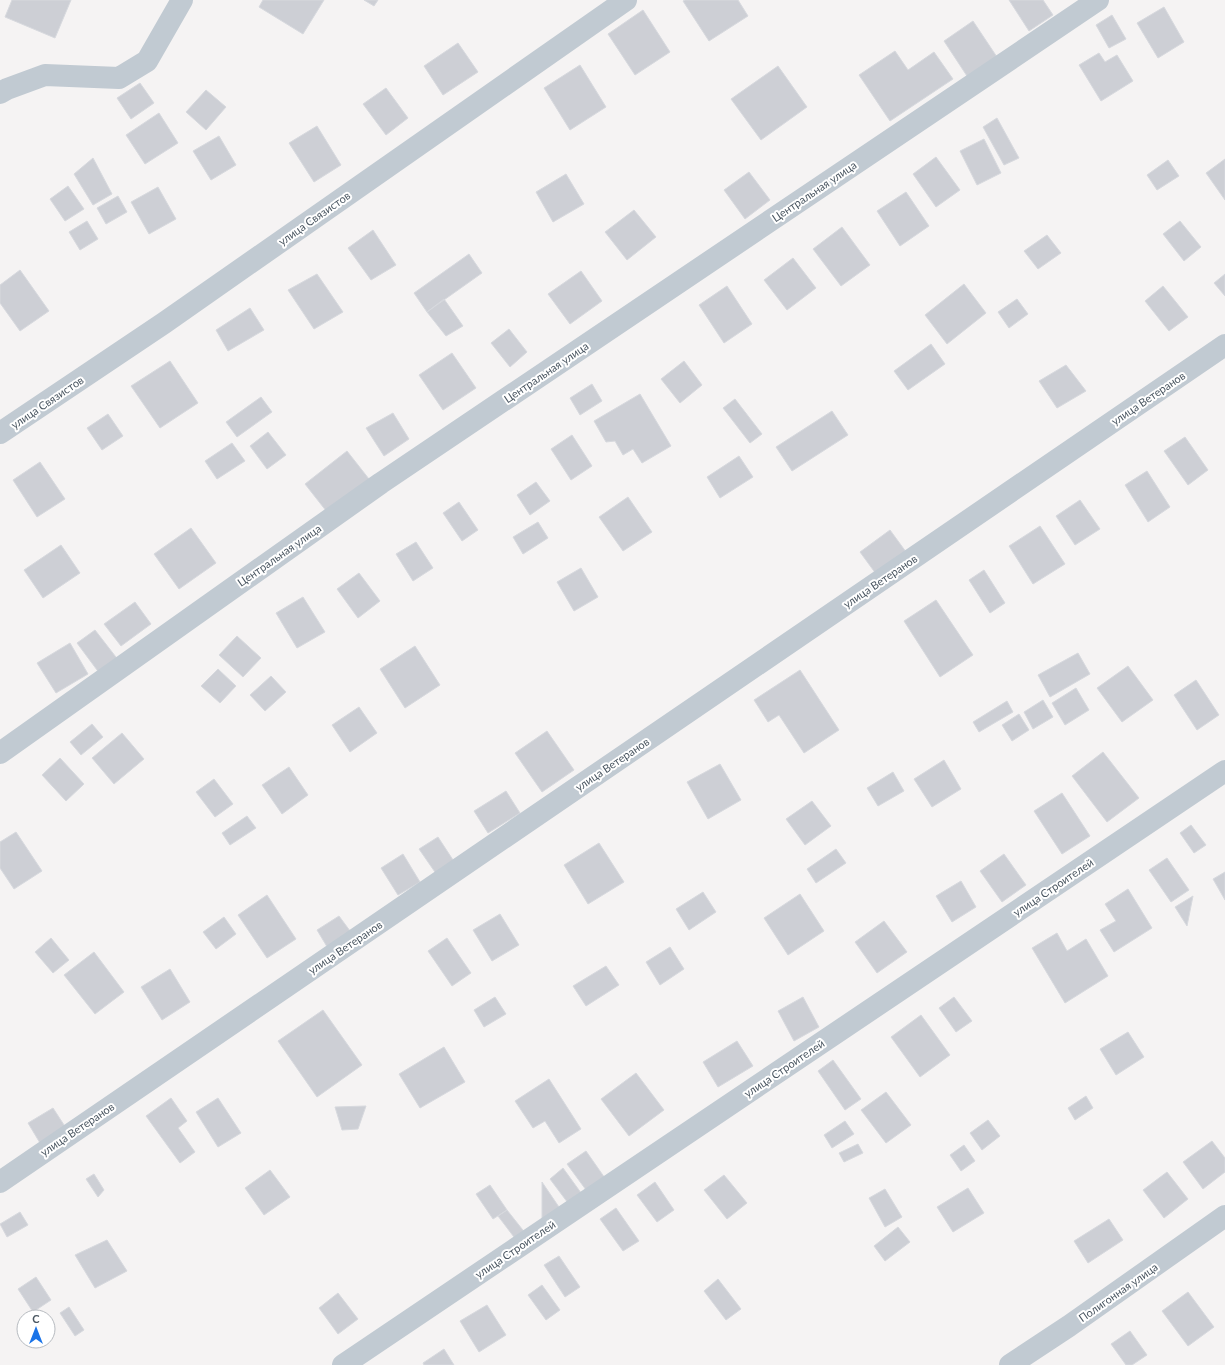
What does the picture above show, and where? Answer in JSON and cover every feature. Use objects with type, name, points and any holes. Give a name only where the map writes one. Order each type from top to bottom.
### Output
[{"type":"street","points":[[0,93],[45,75],[119,78],[147,62],[182,0]]},
{"type":"street","name":"улица Связистов","points":[[0,434],[164,323],[626,0]]},
{"type":"street","name":"Центральная улица","points":[[0,752],[381,483],[1098,0]]},
{"type":"street","name":"улица Ветеранов","points":[[0,1182],[1225,345]]},
{"type":"street","name":"улица Строителей","points":[[343,1365],[1225,771]]},
{"type":"street","name":"Полигонная улица","points":[[1010,1365],[1069,1326],[1225,1216]]},
{"type":"building","points":[[12,0],[71,0],[55,38],[5,17]]},
{"type":"building","points":[[263,0],[324,0],[303,34],[259,7]]},
{"type":"building","points":[[364,0],[378,0],[374,6]]},
{"type":"building","points":[[738,0],[748,16],[709,41],[683,1]]},
{"type":"building","points":[[1009,0],[1043,0],[1053,15],[1029,31]]},
{"type":"building","points":[[1164,7],[1184,42],[1158,58],[1137,23]]},
{"type":"building","points":[[643,10],[670,52],[635,75],[608,34]]},
{"type":"building","points":[[1112,15],[1126,39],[1109,48],[1096,25]]},
{"type":"building","points":[[973,21],[997,57],[967,76],[944,41]]},
{"type":"building","points":[[458,43],[478,72],[443,95],[424,66]]},
{"type":"building","points":[[895,51],[908,70],[934,52],[953,79],[890,121],[859,75]]},
{"type":"building","points":[[1099,53],[1105,62],[1117,55],[1133,81],[1101,101],[1079,65]]},
{"type":"building","points":[[580,65],[606,107],[570,130],[544,88]]},
{"type":"building","points":[[778,66],[807,107],[761,140],[731,99]]},
{"type":"building","points":[[140,83],[154,103],[131,119],[117,98]]},
{"type":"building","points":[[386,88],[408,118],[386,135],[363,104]]},
{"type":"building","points":[[206,90],[226,107],[206,130],[186,112]]},
{"type":"building","points":[[159,113],[178,143],[145,164],[126,135]]},
{"type":"building","points":[[997,118],[1019,158],[1004,165],[983,127]]},
{"type":"building","points":[[317,126],[341,165],[314,182],[289,143]]},
{"type":"building","points":[[219,136],[236,165],[211,180],[193,151]]},
{"type":"building","points":[[984,139],[1001,173],[977,185],[960,151]]},
{"type":"building","points":[[936,157],[960,190],[936,207],[913,174]]},
{"type":"building","points":[[93,158],[112,194],[93,205],[74,174]]},
{"type":"building","points":[[1225,159],[1225,200],[1206,173]]},
{"type":"building","points":[[1168,160],[1179,176],[1157,190],[1147,175]]},
{"type":"building","points":[[749,172],[770,200],[745,219],[724,190]]},
{"type":"building","points":[[566,174],[584,204],[553,222],[536,192]]},
{"type":"building","points":[[68,186],[84,209],[65,221],[50,199]]},
{"type":"building","points":[[158,187],[176,219],[149,234],[131,202]]},
{"type":"building","points":[[906,192],[929,226],[900,246],[877,211]]},
{"type":"building","points":[[118,196],[127,212],[106,224],[97,208]]},
{"type":"building","points":[[634,210],[656,237],[627,260],[605,232]]},
{"type":"building","points":[[87,221],[98,239],[80,250],[69,232]]},
{"type":"building","points":[[1180,221],[1201,247],[1184,261],[1163,234]]},
{"type":"building","points":[[842,227],[870,265],[841,286],[813,249]]},
{"type":"building","points":[[373,230],[396,265],[371,280],[348,248]]},
{"type":"building","points":[[1047,235],[1061,253],[1038,269],[1024,251]]},
{"type":"building","points":[[469,254],[482,273],[427,312],[414,293]]},
{"type":"building","points":[[793,258],[816,288],[787,310],[764,280]]},
{"type":"building","points":[[20,270],[49,311],[20,331],[0,303],[0,285]]},
{"type":"building","points":[[581,271],[602,301],[570,324],[548,294]]},
{"type":"building","points":[[317,274],[343,312],[314,329],[288,290]]},
{"type":"building","points":[[1225,274],[1225,296],[1214,283]]},
{"type":"building","points":[[964,284],[986,313],[947,344],[925,315]]},
{"type":"building","points":[[727,286],[752,324],[724,343],[699,305]]},
{"type":"building","points":[[1163,286],[1188,317],[1169,331],[1145,301]]},
{"type":"building","points":[[444,299],[463,326],[446,336],[427,312]]},
{"type":"building","points":[[1017,299],[1028,314],[1009,328],[998,312]]},
{"type":"building","points":[[250,308],[264,330],[228,351],[216,330]]},
{"type":"building","points":[[509,329],[527,352],[510,367],[491,343]]},
{"type":"building","points":[[931,344],[945,364],[908,390],[894,371]]},
{"type":"building","points":[[452,353],[476,388],[443,410],[419,375]]},
{"type":"building","points":[[170,361],[198,403],[160,428],[131,386]]},
{"type":"building","points":[[684,361],[702,385],[680,403],[661,379]]},
{"type":"building","points":[[1066,365],[1086,391],[1057,408],[1039,381]]},
{"type":"building","points":[[592,384],[602,401],[580,415],[570,398]]},
{"type":"building","points":[[640,394],[671,446],[642,463],[633,449],[623,455],[615,441],[606,442],[594,421]]},
{"type":"building","points":[[261,397],[272,412],[237,437],[226,422]]},
{"type":"building","points":[[735,399],[762,434],[750,443],[723,408]]},
{"type":"building","points":[[832,411],[848,435],[792,471],[776,447]]},
{"type":"building","points":[[393,413],[409,439],[384,456],[366,428]]},
{"type":"building","points":[[108,414],[123,436],[102,450],[87,428]]},
{"type":"building","points":[[268,432],[286,455],[267,469],[250,446]]},
{"type":"building","points":[[572,435],[592,466],[571,480],[551,449]]},
{"type":"building","points":[[1185,437],[1208,470],[1188,485],[1164,451]]},
{"type":"building","points":[[232,443],[245,461],[217,479],[205,461]]},
{"type":"building","points":[[347,451],[369,479],[327,512],[305,484]]},
{"type":"building","points":[[739,456],[753,477],[720,498],[707,477]]},
{"type":"building","points":[[40,462],[65,499],[37,517],[13,480]]},
{"type":"building","points":[[1147,471],[1170,507],[1148,522],[1125,485]]},
{"type":"building","points":[[536,482],[550,501],[530,515],[517,495]]},
{"type":"building","points":[[628,497],[652,532],[623,551],[599,517]]},
{"type":"building","points":[[1080,500],[1100,529],[1075,545],[1056,516]]},
{"type":"building","points":[[459,502],[478,530],[462,541],[443,513]]},
{"type":"building","points":[[538,522],[548,538],[523,554],[513,537]]},
{"type":"building","points":[[1040,526],[1065,564],[1033,584],[1009,546]]},
{"type":"building","points":[[191,528],[216,563],[179,589],[154,554]]},
{"type":"building","points":[[890,530],[909,556],[879,578],[860,552]]},
{"type":"building","points":[[416,542],[433,568],[413,581],[396,554]]},
{"type":"building","points":[[61,545],[80,573],[43,598],[24,570]]},
{"type":"building","points":[[581,568],[598,597],[574,611],[557,582]]},
{"type":"building","points":[[984,570],[1005,603],[990,613],[969,580]]},
{"type":"building","points":[[359,573],[380,601],[358,618],[337,589]]},
{"type":"building","points":[[303,597],[325,632],[297,648],[276,613]]},
{"type":"building","points":[[936,600],[973,655],[940,677],[904,621]]},
{"type":"building","points":[[135,602],[151,624],[121,646],[104,624]]},
{"type":"building","points":[[95,630],[119,661],[100,674],[77,643]]},
{"type":"building","points":[[237,636],[261,658],[243,677],[219,655]]},
{"type":"building","points":[[70,643],[88,674],[56,693],[37,663]]},
{"type":"building","points":[[415,646],[440,685],[405,708],[380,669]]},
{"type":"building","points":[[1078,653],[1090,674],[1050,697],[1038,675]]},
{"type":"building","points":[[1128,666],[1153,700],[1122,722],[1097,688]]},
{"type":"building","points":[[218,669],[236,686],[220,703],[201,686]]},
{"type":"building","points":[[800,670],[839,730],[804,753],[779,715],[768,722],[754,700]]},
{"type":"building","points":[[271,676],[286,692],[265,711],[250,695]]},
{"type":"building","points":[[1196,680],[1219,715],[1197,730],[1174,695]]},
{"type":"building","points":[[1076,688],[1089,710],[1065,725],[1052,703]]},
{"type":"building","points":[[1043,700],[1053,717],[1033,729],[1024,712]]},
{"type":"building","points":[[1007,701],[1013,712],[979,732],[973,722]]},
{"type":"building","points":[[359,707],[377,733],[350,752],[332,725]]},
{"type":"building","points":[[1019,714],[1029,730],[1012,741],[1002,725]]},
{"type":"building","points":[[92,724],[103,737],[81,755],[70,742]]},
{"type":"building","points":[[547,731],[574,770],[542,792],[515,753]]},
{"type":"building","points":[[122,733],[144,759],[114,784],[92,758]]},
{"type":"building","points":[[1103,752],[1139,798],[1107,822],[1072,776]]},
{"type":"building","points":[[60,758],[84,784],[66,801],[42,775]]},
{"type":"building","points":[[944,760],[961,789],[932,807],[914,779]]},
{"type":"building","points":[[720,764],[741,800],[708,819],[687,782]]},
{"type":"building","points":[[289,767],[308,795],[282,814],[262,785]]},
{"type":"building","points":[[893,772],[904,791],[878,806],[867,788]]},
{"type":"building","points":[[214,779],[233,804],[215,817],[196,792]]},
{"type":"building","points":[[506,791],[520,813],[488,833],[474,811]]},
{"type":"building","points":[[1062,793],[1090,836],[1062,854],[1034,811]]},
{"type":"building","points":[[812,801],[831,826],[805,845],[786,819]]},
{"type":"building","points":[[247,816],[256,828],[230,845],[222,833]]},
{"type":"building","points":[[1191,825],[1206,845],[1194,853],[1180,833]]},
{"type":"building","points":[[16,832],[42,871],[14,889],[0,868],[0,842]]},
{"type":"building","points":[[438,837],[455,863],[437,875],[419,849]]},
{"type":"building","points":[[599,843],[624,882],[588,904],[564,865]]},
{"type":"building","points":[[836,849],[846,863],[816,883],[807,869]]},
{"type":"building","points":[[403,854],[420,882],[398,895],[381,868]]},
{"type":"building","points":[[1004,854],[1026,885],[1002,902],[980,871]]},
{"type":"building","points":[[1167,858],[1189,890],[1171,902],[1149,870]]},
{"type":"building","points":[[1225,872],[1225,900],[1213,879]]},
{"type":"building","points":[[961,881],[976,907],[952,922],[936,896]]},
{"type":"building","points":[[1128,889],[1152,928],[1114,952],[1100,930],[1116,921],[1105,904]]},
{"type":"building","points":[[703,892],[716,912],[689,930],[676,909]]},
{"type":"building","points":[[800,894],[824,931],[788,955],[764,918]]},
{"type":"building","points":[[267,895],[296,939],[267,958],[238,915]]},
{"type":"building","points":[[1193,896],[1187,926],[1175,907]]},
{"type":"building","points":[[500,914],[519,945],[492,961],[473,930]]},
{"type":"building","points":[[339,916],[356,939],[332,955],[317,930]]},
{"type":"building","points":[[224,917],[236,934],[216,949],[203,932]]},
{"type":"building","points":[[884,921],[907,952],[877,973],[855,942]]},
{"type":"building","points":[[1057,933],[1067,951],[1086,939],[1108,976],[1065,1003],[1032,948]]},
{"type":"building","points":[[51,938],[69,960],[53,973],[35,952]]},
{"type":"building","points":[[447,938],[471,973],[452,986],[428,951]]},
{"type":"building","points":[[670,947],[684,969],[660,985],[646,962]]},
{"type":"building","points":[[94,952],[124,992],[95,1014],[64,975]]},
{"type":"building","points":[[606,966],[619,985],[586,1006],[573,986]]},
{"type":"building","points":[[170,969],[190,1002],[162,1020],[141,987]]},
{"type":"building","points":[[495,997],[506,1014],[484,1027],[474,1010]]},
{"type":"building","points":[[803,997],[819,1027],[794,1041],[778,1011]]},
{"type":"building","points":[[954,997],[972,1021],[956,1032],[939,1008]]},
{"type":"building","points":[[323,1010],[362,1065],[317,1097],[278,1041]]},
{"type":"building","points":[[921,1015],[950,1055],[920,1077],[891,1037]]},
{"type":"building","points":[[1128,1032],[1144,1057],[1116,1075],[1100,1049]]},
{"type":"building","points":[[737,1041],[753,1066],[718,1087],[703,1062]]},
{"type":"building","points":[[444,1047],[465,1082],[420,1108],[399,1074]]},
{"type":"building","points":[[833,1060],[861,1099],[845,1110],[818,1071]]},
{"type":"building","points":[[636,1073],[664,1110],[629,1136],[601,1099]]},
{"type":"building","points":[[549,1079],[581,1129],[559,1143],[545,1121],[533,1128],[515,1101]]},
{"type":"building","points":[[886,1092],[911,1125],[886,1143],[861,1110]]},
{"type":"building","points":[[1086,1096],[1093,1108],[1075,1120],[1068,1108]]},
{"type":"building","points":[[171,1098],[187,1121],[178,1128],[195,1152],[180,1163],[146,1116]]},
{"type":"building","points":[[218,1098],[241,1133],[218,1147],[196,1112]]},
{"type":"building","points":[[366,1106],[358,1129],[342,1130],[335,1107]]},
{"type":"building","points":[[53,1108],[66,1128],[40,1143],[28,1123]]},
{"type":"building","points":[[988,1120],[1000,1136],[982,1150],[970,1133]]},
{"type":"building","points":[[845,1121],[854,1134],[832,1148],[824,1135]]},
{"type":"building","points":[[1212,1141],[1225,1158],[1225,1172],[1203,1189],[1183,1162]]},
{"type":"building","points":[[858,1144],[863,1153],[844,1162],[839,1153]]},
{"type":"building","points":[[964,1145],[975,1161],[961,1171],[950,1155]]},
{"type":"building","points":[[586,1151],[607,1181],[589,1194],[567,1164]]},
{"type":"building","points":[[563,1168],[584,1197],[571,1207],[550,1179]]},
{"type":"building","points":[[270,1170],[290,1197],[264,1215],[245,1188]]},
{"type":"building","points":[[1167,1172],[1188,1199],[1164,1218],[1143,1190]]},
{"type":"building","points":[[94,1174],[104,1190],[98,1197],[86,1179]]},
{"type":"building","points":[[724,1175],[747,1203],[727,1219],[704,1190]]},
{"type":"building","points":[[542,1182],[561,1210],[542,1224]]},
{"type":"building","points":[[655,1182],[674,1210],[657,1222],[637,1195]]},
{"type":"building","points":[[490,1185],[507,1210],[493,1219],[476,1194]]},
{"type":"building","points":[[968,1188],[984,1213],[953,1232],[937,1207]]},
{"type":"building","points":[[885,1189],[902,1217],[885,1227],[869,1198]]},
{"type":"building","points":[[616,1208],[639,1241],[623,1251],[600,1219]]},
{"type":"building","points":[[507,1210],[526,1234],[517,1241],[498,1216]]},
{"type":"building","points":[[20,1212],[28,1225],[7,1237],[0,1224]]},
{"type":"building","points":[[1109,1219],[1123,1240],[1088,1263],[1074,1241]]},
{"type":"building","points":[[898,1227],[910,1242],[885,1261],[874,1246]]},
{"type":"building","points":[[107,1240],[127,1271],[95,1288],[75,1255]]},
{"type":"building","points":[[559,1256],[580,1287],[565,1297],[544,1265]]},
{"type":"building","points":[[36,1277],[51,1300],[38,1309],[31,1309],[18,1289]]},
{"type":"building","points":[[718,1279],[741,1309],[726,1320],[704,1291]]},
{"type":"building","points":[[542,1285],[560,1310],[546,1320],[528,1295]]},
{"type":"building","points":[[1188,1292],[1214,1327],[1188,1346],[1162,1311]]},
{"type":"building","points":[[338,1293],[358,1319],[338,1334],[319,1308]]},
{"type":"building","points":[[487,1305],[506,1335],[479,1352],[460,1321]]},
{"type":"building","points":[[69,1307],[84,1330],[75,1336],[60,1313]]},
{"type":"building","points":[[1130,1331],[1147,1355],[1132,1365],[1126,1365],[1111,1344]]},
{"type":"building","points":[[444,1349],[454,1365],[424,1365],[423,1363]]}]
